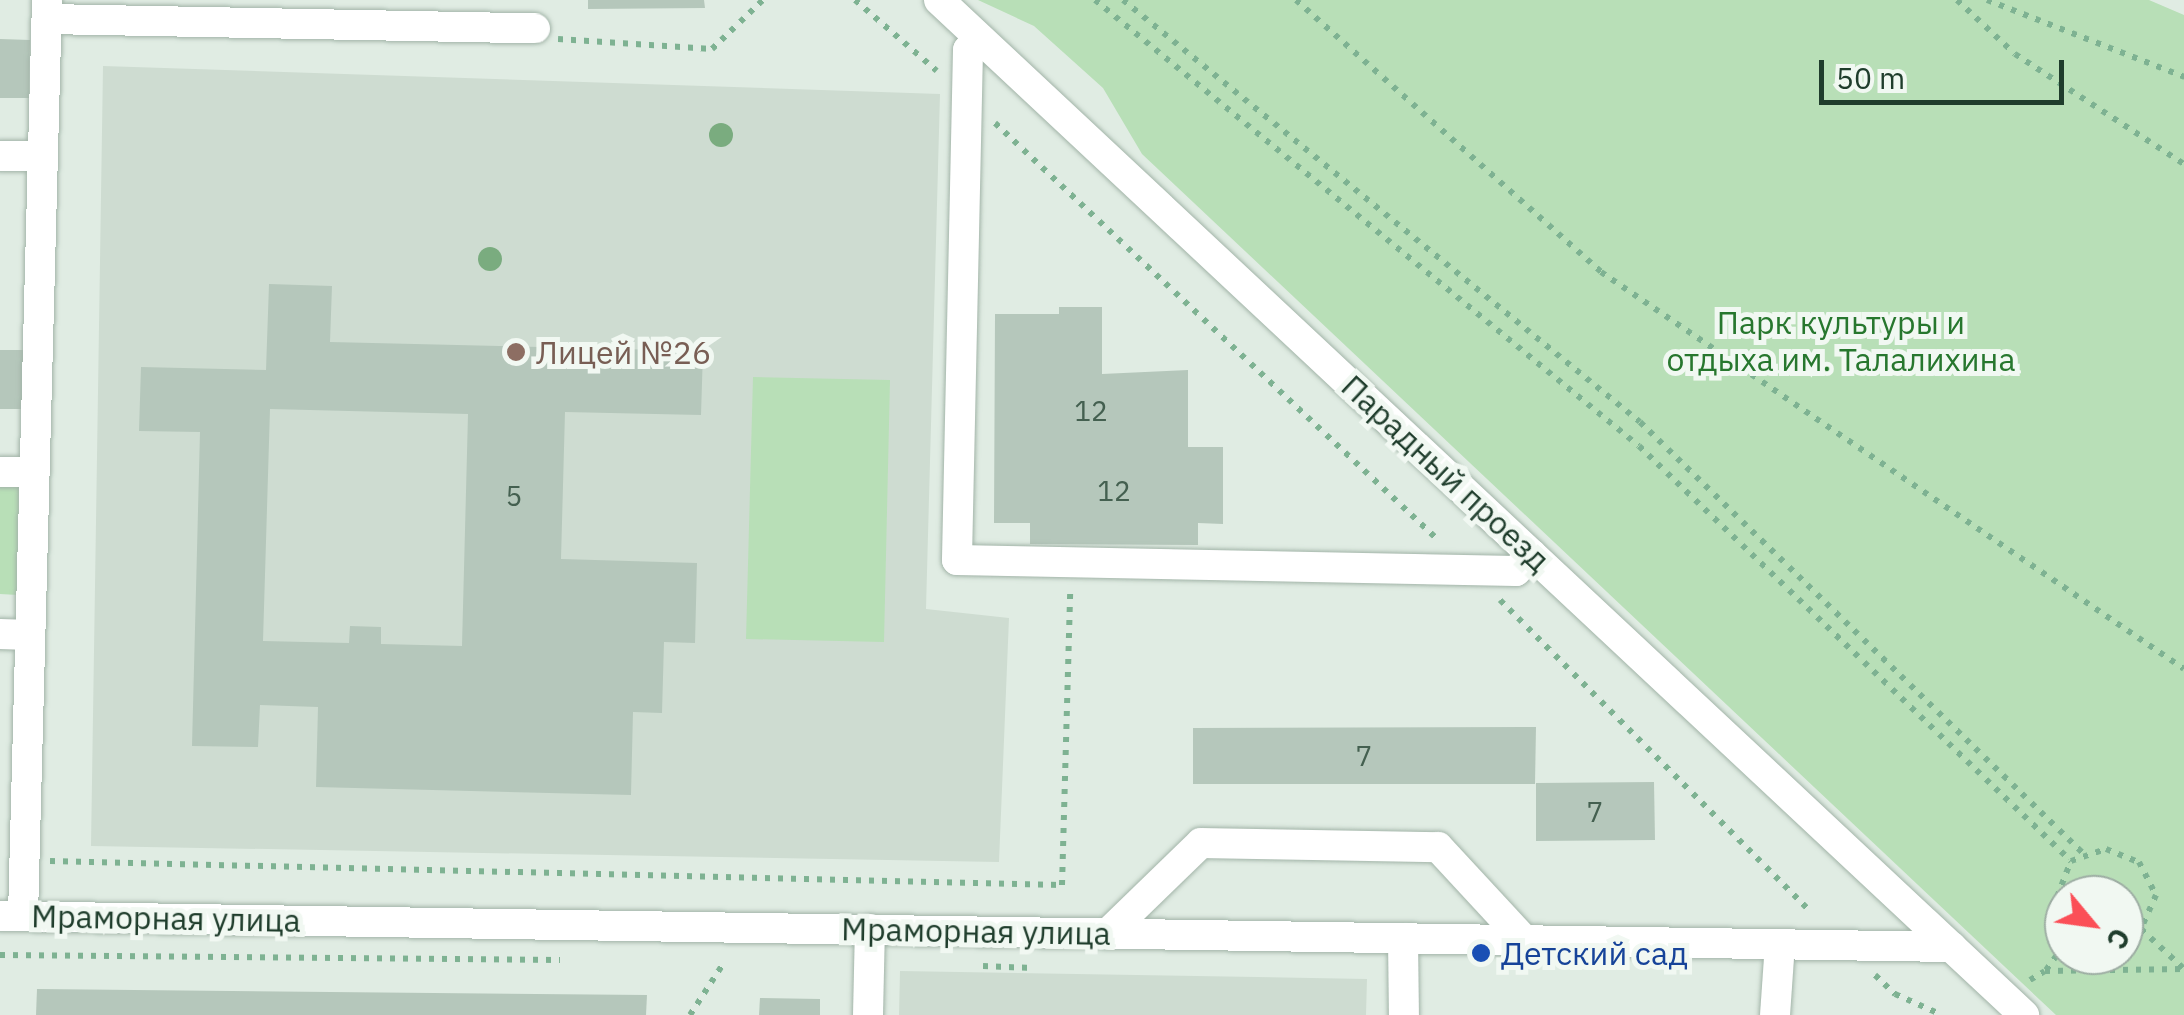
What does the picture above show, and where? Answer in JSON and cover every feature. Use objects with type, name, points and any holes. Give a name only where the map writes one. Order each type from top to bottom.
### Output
[{"type":"street","name":"Парадный проезд","points":[[939,0],[2014,1005]]},
{"type":"street","points":[[11,916],[24,860],[15,635],[34,472],[47,9],[535,28]]},
{"type":"street","points":[[980,38],[968,50],[957,560],[1516,572],[1532,554]]},
{"type":"street","points":[[0,156],[43,156]]},
{"type":"street","points":[[0,472],[34,472]]},
{"type":"street","points":[[1108,933],[1201,843],[1221,843],[1438,847],[1524,940]]},
{"type":"street","name":"Мраморная улица","points":[[11,916],[1952,947]]},
{"type":"street","points":[[868,1015],[870,930]]},
{"type":"street","points":[[1403,938],[1404,1015]]},
{"type":"street","points":[[1775,1015],[1780,944]]},
{"type":"path","points":[[535,28],[568,44],[712,49],[763,0]]},
{"type":"path","points":[[854,0],[967,97],[1471,571],[1895,994],[1942,1015]]},
{"type":"path","points":[[1095,0],[1639,446],[2071,861]]},
{"type":"path","points":[[1123,0],[1640,422],[2086,856]]},
{"type":"path","points":[[1296,0],[1600,272],[2184,669]]},
{"type":"path","points":[[1957,0],[2015,54],[2184,164]]},
{"type":"path","points":[[1987,0],[2184,77]]},
{"type":"path","points":[[24,860],[1062,885],[1071,562]]},
{"type":"path","points":[[2065,875],[2071,861],[2106,849],[2139,862],[2156,895],[2144,923]]},
{"type":"path","points":[[2144,933],[2184,968],[2144,969]]},
{"type":"path","points":[[0,954],[568,960]]},
{"type":"path","points":[[705,961],[743,961]]},
{"type":"path","points":[[690,1015],[725,961]]},
{"type":"path","points":[[978,966],[1032,968]]},
{"type":"path","points":[[2014,1005],[2044,972]]},
{"type":"shaded area","name":"Лицей №26","points":[[103,66],[940,94],[926,609],[1009,618],[999,862],[91,846]]},
{"type":"shaded area","points":[[900,971],[1367,979],[1366,1015],[899,1015]]},
{"type":"green space","name":"Парк культуры и отдыха им. Талалихина","points":[[978,0],[2149,0],[2184,15],[2184,1015],[2056,1015],[1142,154],[1103,88],[1034,26]]},
{"type":"green space","points":[[753,377],[890,380],[884,642],[746,639]]},
{"type":"green space","points":[[0,478],[19,478],[18,595],[0,594]]},
{"type":"building","points":[[588,0],[704,0],[705,8],[588,9]]},
{"type":"building","points":[[0,39],[30,40],[29,98],[0,98]]},
{"type":"building","points":[[269,284],[332,286],[330,342],[703,351],[701,415],[565,412],[561,559],[697,563],[695,643],[664,642],[662,713],[633,712],[631,795],[316,787],[318,707],[260,705],[258,747],[192,746],[200,432],[139,431],[141,367],[266,370]],"holes":[[[270,409],[468,414],[462,646],[381,644],[381,627],[350,626],[349,643],[263,641]]]},
{"type":"building","points":[[1059,307],[1102,307],[1102,374],[1188,370],[1188,447],[1223,447],[1223,524],[1198,523],[1198,545],[1030,544],[1030,523],[994,523],[995,314],[1059,314]]},
{"type":"building","points":[[0,350],[31,350],[30,409],[0,409]]},
{"type":"building","points":[[1536,727],[1535,784],[1193,784],[1193,728]]},
{"type":"building","points":[[1654,782],[1655,840],[1536,841],[1536,783]]},
{"type":"building","points":[[37,989],[647,995],[646,1015],[36,1015]]},
{"type":"building","points":[[760,998],[820,999],[820,1015],[759,1015]]},
{"type":"place","name":"Лицей №26","points":[[516,352]]},
{"type":"place","name":"Детский сад","points":[[1481,953]]}]
